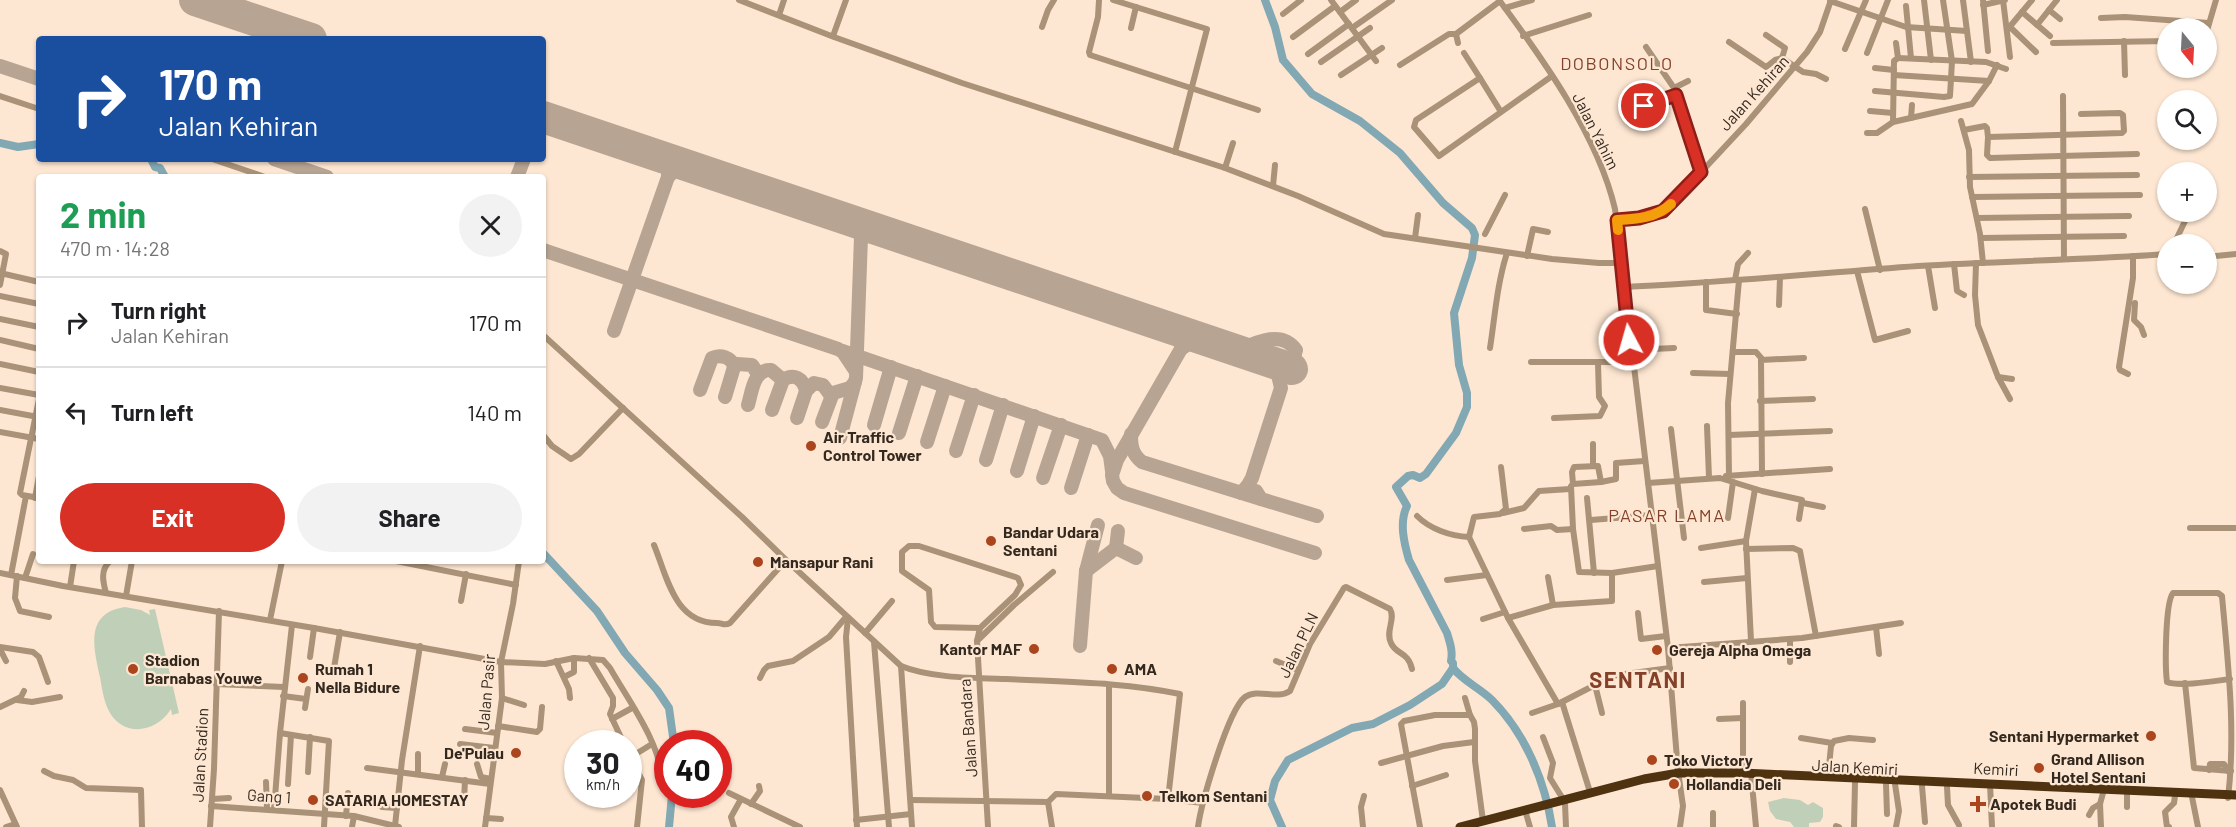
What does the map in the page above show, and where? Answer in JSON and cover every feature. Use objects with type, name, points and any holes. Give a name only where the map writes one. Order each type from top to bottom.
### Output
[{"type":"highway","name":"Jalan Kemiri","points":[[1748,775],[1895,783]]},
{"type":"highway","name":"Jalan Kemiri","points":[[1562,802],[1590,792],[1644,779],[1748,775],[1828,777],[1922,786],[1990,786],[2103,793],[2232,797]]},
{"type":"highway","name":"Jalan Kemiri","points":[[1460,827],[1481,824],[1562,802],[1679,776]]},
{"type":"highway","name":"Kemiri","points":[[1895,783],[2232,797]]},
{"type":"street","points":[[739,0],[962,83],[1225,168],[1274,186],[1374,230],[1527,256],[1574,262],[1622,263]]},
{"type":"street","points":[[779,15],[784,0]]},
{"type":"street","points":[[832,36],[846,0]]},
{"type":"street","points":[[1042,27],[1047,10],[1054,0]]},
{"type":"street","points":[[1099,0],[1089,55],[1258,110]]},
{"type":"street","points":[[1113,0],[1206,27],[1175,152]]},
{"type":"street","points":[[1283,14],[1301,0]]},
{"type":"street","points":[[1293,37],[1335,6],[1356,0]]},
{"type":"street","points":[[1308,54],[1392,0]]},
{"type":"street","points":[[1505,8],[1532,0]]},
{"type":"street","points":[[1845,49],[1866,0]]},
{"type":"street","points":[[1866,52],[1888,0]]},
{"type":"street","points":[[1924,0],[1931,60]]},
{"type":"street","points":[[1875,91],[1949,96],[1952,61],[1943,0]]},
{"type":"street","points":[[1963,0],[1971,62]]},
{"type":"street","points":[[2008,29],[2032,0]]},
{"type":"street","points":[[2037,25],[2057,0]]},
{"type":"street","points":[[2211,18],[2216,0]]},
{"type":"street","points":[[1400,65],[1449,34],[1456,34],[1499,1]]},
{"type":"street","name":"Jalan Yahim","points":[[1499,1],[1552,76],[1574,113],[1609,188],[1617,220],[1632,362],[1668,648],[1683,806],[1680,827]]},
{"type":"street","points":[[1830,1],[1906,27],[1967,31]]},
{"type":"street","name":"Jalan Kehiran","points":[[1617,220],[1639,218],[1663,211],[1701,172],[1795,68],[1817,38],[1830,1]]},
{"type":"street","points":[[1988,51],[1983,2],[2004,1],[2010,57]]},
{"type":"street","points":[[1335,6],[1376,61]]},
{"type":"street","points":[[1906,6],[1906,27],[1911,58]]},
{"type":"street","points":[[1131,28],[1136,8]]},
{"type":"street","points":[[2049,10],[2060,19]]},
{"type":"street","points":[[2022,12],[2050,36]]},
{"type":"street","points":[[1523,36],[1589,15]]},
{"type":"street","points":[[2101,18],[2157,19]]},
{"type":"street","points":[[1321,62],[1371,28]]},
{"type":"street","points":[[2008,29],[2036,52]]},
{"type":"street","points":[[1456,34],[1458,43]]},
{"type":"street","points":[[1766,35],[1785,48],[1782,58]]},
{"type":"street","points":[[2124,41],[2125,75]]},
{"type":"street","points":[[2053,43],[2157,41]]},
{"type":"street","points":[[1729,42],[1766,67],[1782,58]]},
{"type":"street","points":[[1893,122],[1895,59],[1898,58],[1896,44]]},
{"type":"street","points":[[1646,47],[1675,92],[1701,172]]},
{"type":"street","points":[[1341,75],[1382,48]]},
{"type":"street","points":[[1464,53],[1501,112]]},
{"type":"street","points":[[1782,58],[1795,68],[1826,79]]},
{"type":"street","points":[[1898,58],[1971,62],[2006,69]]},
{"type":"street","points":[[1867,133],[1877,133],[1893,122],[1969,105],[1989,81],[1997,66]]},
{"type":"street","points":[[1875,69],[1894,73],[1989,81]]},
{"type":"street","points":[[1480,78],[1416,120],[1414,124],[1416,131],[1439,156],[1552,76]]},
{"type":"street","points":[[1627,112],[1675,92],[1688,81]]},
{"type":"street","points":[[0,96],[36,108]]},
{"type":"street","points":[[2063,96],[2064,259]]},
{"type":"street","points":[[1911,118],[1912,105]]},
{"type":"street","points":[[1870,111],[1893,113]]},
{"type":"street","points":[[1988,137],[2122,133],[2124,131],[2122,113],[2081,114]]},
{"type":"street","points":[[1961,121],[1970,156],[1969,177],[1981,238],[1975,295],[1978,325],[1998,377],[2010,399]]},
{"type":"street","points":[[1964,130],[1985,126],[1987,128],[1987,155],[1990,158],[2138,154]]},
{"type":"street","points":[[1225,168],[1233,142]]},
{"type":"street","points":[[221,162],[256,174]]},
{"type":"street","points":[[1274,186],[1275,165]]},
{"type":"street","points":[[1969,177],[2137,175]]},
{"type":"street","points":[[1485,234],[1504,195]]},
{"type":"street","points":[[1972,197],[2140,195]]},
{"type":"street","points":[[1865,209],[1880,270]]},
{"type":"street","points":[[1414,238],[1418,215]]},
{"type":"street","points":[[1977,218],[2128,216]]},
{"type":"street","points":[[1527,256],[1533,229],[1548,231]]},
{"type":"street","points":[[1981,238],[2124,236]]},
{"type":"street","points":[[0,251],[6,254],[0,285]]},
{"type":"street","points":[[1490,348],[1501,270],[1507,253]]},
{"type":"street","points":[[1729,476],[1731,374],[1737,314],[1738,264],[1748,253]]},
{"type":"street","points":[[2217,256],[2236,254]]},
{"type":"street","points":[[1623,286],[2064,259],[2134,260],[2157,258]]},
{"type":"street","points":[[2128,374],[2119,367],[2132,303],[2134,260]]},
{"type":"street","points":[[1954,267],[1957,291],[1964,295]]},
{"type":"street","points":[[1929,269],[1935,308]]},
{"type":"street","points":[[1860,271],[1874,339],[1879,340],[1908,331]]},
{"type":"street","points":[[1,274],[36,281]]},
{"type":"street","points":[[1779,305],[1780,277]]},
{"type":"street","points":[[1706,282],[1706,310],[1737,314]]},
{"type":"street","points":[[0,296],[36,303]]},
{"type":"street","points":[[2132,303],[2144,304]]},
{"type":"street","points":[[2132,303],[2134,320],[2141,327],[2144,335]]},
{"type":"street","points":[[0,319],[36,326]]},
{"type":"street","points":[[546,338],[901,666],[913,671],[978,678],[1109,684],[1180,694],[1167,799]]},
{"type":"street","points":[[0,340],[36,348]]},
{"type":"street","points":[[1631,350],[1674,348]]},
{"type":"street","points":[[1733,352],[1756,352],[1762,359],[1760,401],[1762,474]]},
{"type":"street","points":[[1762,359],[1804,358]]},
{"type":"street","points":[[1531,362],[1632,362]]},
{"type":"street","points":[[1554,418],[1600,416],[1605,406],[1599,397],[1598,363]]},
{"type":"street","points":[[0,364],[36,371]]},
{"type":"street","points":[[1693,373],[1731,374]]},
{"type":"street","points":[[1998,377],[2012,379]]},
{"type":"street","points":[[0,388],[36,396]]},
{"type":"street","points":[[1760,401],[1813,399]]},
{"type":"street","points":[[546,441],[571,459],[579,454],[623,408]]},
{"type":"street","points":[[0,410],[36,417]]},
{"type":"street","points":[[36,420],[30,437],[20,493],[36,498]]},
{"type":"street","points":[[1707,426],[1709,478]]},
{"type":"street","points":[[1671,429],[1684,538]]},
{"type":"street","points":[[1729,435],[1830,431]]},
{"type":"street","points":[[0,432],[36,438]]},
{"type":"street","points":[[1593,444],[1593,465]]},
{"type":"street","points":[[1590,792],[1560,703],[1507,615],[1469,537],[1474,517],[1524,508],[1539,491],[1616,479],[1616,463],[1644,461]]},
{"type":"street","points":[[1600,482],[1598,467],[1593,465],[1573,467],[1571,487],[1573,529],[1579,572],[1612,573],[1658,566]]},
{"type":"street","points":[[1501,467],[1506,507],[1503,513]]},
{"type":"street","points":[[1648,483],[1830,469]]},
{"type":"street","points":[[1720,477],[1823,507]]},
{"type":"street","points":[[1728,518],[1733,482]]},
{"type":"street","points":[[1751,641],[1746,541],[1755,489]]},
{"type":"street","points":[[26,496],[14,576],[15,598],[20,611],[50,617]]},
{"type":"street","points":[[1587,498],[1591,520],[1594,573]]},
{"type":"street","points":[[1799,519],[1803,502]]},
{"type":"street","points":[[1591,520],[1652,515]]},
{"type":"street","points":[[1417,516],[1427,524],[1443,531],[1469,537]]},
{"type":"street","points":[[1524,529],[1551,526],[1557,530],[1573,529]]},
{"type":"street","points":[[2190,528],[2236,528]]},
{"type":"street","points":[[1701,548],[1746,541]]},
{"type":"street","points":[[654,545],[670,590],[678,603],[689,613],[710,624],[730,623],[786,560]]},
{"type":"street","points":[[909,546],[919,546],[1018,578],[1021,582],[1020,589],[980,628],[933,626],[929,590],[902,571],[900,558],[904,549],[909,546]]},
{"type":"street","points":[[1746,549],[1793,548],[1800,551],[1816,636]]},
{"type":"street","points":[[25,578],[33,554]]},
{"type":"street","points":[[70,587],[74,564]]},
{"type":"street","points":[[106,564],[103,576],[106,593]]},
{"type":"street","points":[[126,596],[131,564]]},
{"type":"street","points":[[270,621],[281,564]]},
{"type":"street","points":[[427,564],[516,585]]},
{"type":"street","name":"Jalan Pasir","points":[[485,827],[502,698],[501,662],[519,564]]},
{"type":"street","points":[[977,641],[1053,572]]},
{"type":"street","points":[[0,573],[501,662],[545,664],[574,658],[589,658],[606,662],[654,748]]},
{"type":"street","points":[[1483,619],[1553,605],[1612,601],[1612,573]]},
{"type":"street","points":[[461,601],[466,574]]},
{"type":"street","points":[[1447,580],[1487,575]]},
{"type":"street","points":[[1548,577],[1553,605]]},
{"type":"street","points":[[1704,582],[1747,578]]},
{"type":"street","name":"Jalan PLN","points":[[1198,827],[1203,802],[1220,747],[1241,702],[1253,694],[1287,694],[1316,635],[1346,587],[1390,609],[1393,616],[1388,630],[1390,643],[1408,658],[1412,669]]},
{"type":"street","points":[[2230,679],[2170,684],[2166,680],[2170,595],[2175,592],[2218,593],[2223,596],[2233,713],[2230,771],[2232,797]]},
{"type":"street","points":[[865,633],[892,601]]},
{"type":"street","name":"Jalan Stadion","points":[[210,827],[219,611]]},
{"type":"street","points":[[1638,613],[1641,639],[1666,636]]},
{"type":"street","points":[[760,678],[768,666],[793,661],[830,638],[847,617]]},
{"type":"street","points":[[847,617],[846,637],[857,824],[888,816],[911,814]]},
{"type":"street","points":[[1668,648],[1790,639],[1901,623]]},
{"type":"street","points":[[271,810],[292,625]]},
{"type":"street","points":[[1876,627],[1879,654]]},
{"type":"street","points":[[310,657],[314,628]]},
{"type":"street","name":"Jalan Bandara","points":[[980,628],[977,641],[978,678],[987,827]]},
{"type":"street","points":[[333,674],[340,632]]},
{"type":"street","points":[[1790,639],[1790,662]]},
{"type":"street","points":[[874,642],[889,827]]},
{"type":"street","points":[[397,827],[400,773],[420,646]]},
{"type":"street","points":[[0,648],[6,660]]},
{"type":"street","points":[[0,648],[33,651],[39,657],[48,682]]},
{"type":"street","points":[[564,677],[574,672],[574,658]]},
{"type":"street","points":[[589,658],[614,698],[614,706],[610,714],[617,730]]},
{"type":"street","points":[[556,661],[569,689],[570,698]]},
{"type":"street","points":[[1276,661],[1298,670]]},
{"type":"street","points":[[901,666],[912,827]]},
{"type":"street","points":[[1603,677],[1670,668]]},
{"type":"street","points":[[2185,683],[2193,764],[2198,770],[2230,771]]},
{"type":"street","points":[[216,684],[284,687]]},
{"type":"street","points":[[1109,684],[1109,796]]},
{"type":"street","points":[[1532,713],[1560,703],[1595,685],[1602,712]]},
{"type":"street","points":[[305,708],[308,689]]},
{"type":"street","points":[[0,707],[17,700],[24,691]]},
{"type":"street","points":[[283,696],[306,699]]},
{"type":"street","points":[[17,700],[38,702],[60,697]]},
{"type":"street","points":[[502,698],[524,705]]},
{"type":"street","points":[[1465,698],[1474,723],[1481,824]]},
{"type":"street","points":[[1743,703],[1748,775],[1756,827]]},
{"type":"street","points":[[465,729],[537,732],[540,729],[542,707]]},
{"type":"street","points":[[612,719],[633,708]]},
{"type":"street","points":[[1420,827],[1402,722],[1436,715],[1470,715]]},
{"type":"street","points":[[1719,719],[1743,718]]},
{"type":"street","points":[[279,733],[330,741],[324,827]]},
{"type":"street","points":[[288,784],[291,735]]},
{"type":"street","points":[[308,772],[310,737]]},
{"type":"street","points":[[1543,737],[1553,763],[1550,777],[1562,802],[1566,827]]},
{"type":"street","points":[[1801,738],[1832,743],[1839,738],[1873,740]]},
{"type":"street","points":[[1381,763],[1443,746],[1474,742]]},
{"type":"street","points":[[1828,777],[1832,743]]},
{"type":"street","points":[[460,744],[494,748]]},
{"type":"street","points":[[642,749],[652,744]]},
{"type":"street","points":[[418,754],[418,774]]},
{"type":"street","points":[[442,777],[445,764]]},
{"type":"street","points":[[477,764],[481,777],[490,781]]},
{"type":"street","points":[[367,768],[490,781]]},
{"type":"street","points":[[44,771],[54,776],[73,780],[86,788],[141,790],[142,827]]},
{"type":"street","points":[[1412,786],[1446,775]]},
{"type":"street","points":[[464,801],[465,780]]},
{"type":"street","points":[[266,782],[271,810]]},
{"type":"street","points":[[1854,827],[1855,782]]},
{"type":"street","points":[[1887,814],[1895,783]]},
{"type":"street","points":[[1895,783],[1899,811],[1896,827]]},
{"type":"street","points":[[751,804],[760,791],[759,786]]},
{"type":"street","points":[[1922,786],[1925,822]]},
{"type":"street","points":[[1990,786],[1992,827]]},
{"type":"street","points":[[1947,787],[1948,805],[1959,825]]},
{"type":"street","points":[[0,790],[16,825],[6,827]]},
{"type":"street","points":[[348,793],[352,827]]},
{"type":"street","points":[[2101,827],[2100,804],[2103,793]]},
{"type":"street","points":[[732,794],[800,827]]},
{"type":"street","points":[[911,800],[1048,802],[1056,794],[1203,802]]},
{"type":"street","points":[[2127,794],[2127,807]]},
{"type":"street","points":[[1363,827],[1361,807],[1364,796]]},
{"type":"street","points":[[2169,827],[2167,827],[2165,812],[2174,803],[2175,796]]},
{"type":"street","points":[[2192,797],[2199,827]]},
{"type":"street","points":[[212,802],[229,798]]},
{"type":"street","points":[[734,827],[731,817],[741,799]]},
{"type":"street","name":"Gang 1","points":[[212,802],[271,810],[350,816],[397,827]]},
{"type":"street","points":[[1048,802],[1052,827]]},
{"type":"street","points":[[2089,814],[2100,804]]},
{"type":"street","points":[[382,807],[397,808]]},
{"type":"street","points":[[637,827],[639,808]]},
{"type":"street","points":[[1530,811],[1530,827]]},
{"type":"street","points":[[1713,813],[1713,827]]},
{"type":"street","points":[[486,818],[501,819]]},
{"type":"green space","points":[[125,607],[141,610],[150,615],[149,610],[155,609],[179,713],[172,715],[171,709],[158,723],[141,729],[124,726],[110,713],[106,705],[94,644],[97,624],[103,616]]},
{"type":"green space","points":[[1784,798],[1800,800],[1808,805],[1813,802],[1823,808],[1823,817],[1820,822],[1809,823],[1809,827],[1794,827],[1790,822],[1776,819],[1770,811],[1768,802]]},
{"type":"waterway","points":[[1265,0],[1275,27],[1283,60],[1312,94],[1360,121],[1400,153],[1443,203],[1472,228],[1475,235],[1472,258],[1454,313],[1459,365],[1467,393],[1467,407],[1456,433],[1426,474],[1420,478],[1413,475],[1408,476],[1396,487],[1407,506],[1403,526],[1409,560],[1447,633],[1453,668],[1442,684],[1410,705],[1373,724],[1352,728],[1288,760],[1275,781],[1270,800],[1282,827]]},
{"type":"waterway","points":[[0,143],[18,147],[36,144]]},
{"type":"waterway","points":[[152,162],[163,174]]},
{"type":"waterway","points":[[546,556],[597,611],[625,653],[657,690],[669,708],[672,730]]},
{"type":"waterway","points":[[1453,668],[1492,700],[1504,713],[1524,743],[1539,775],[1552,827]]},
{"type":"waterway","points":[[669,827],[671,808]]},
{"type":"taxiway","points":[[0,66],[36,78]]},
{"type":"taxiway","points":[[614,331],[668,177],[668,167],[658,156]]},
{"type":"taxiway","points":[[283,162],[318,174]]},
{"type":"taxiway","points":[[518,174],[523,162]]},
{"type":"taxiway","points":[[668,177],[678,167],[692,167]]},
{"type":"taxiway","points":[[840,438],[856,378],[861,237],[857,226],[844,218]]},
{"type":"taxiway","points":[[861,240],[871,231],[885,232]]},
{"type":"taxiway","points":[[546,251],[838,349],[843,352],[855,370]]},
{"type":"taxiway","points":[[1174,329],[1181,339],[1181,349]]},
{"type":"taxiway","points":[[1207,340],[1193,341],[1181,349],[1117,460],[1112,475],[1113,481],[1124,493],[1315,553]]},
{"type":"taxiway","points":[[1237,351],[1268,340],[1283,340],[1296,350],[1291,369]]},
{"type":"taxiway","points":[[843,351],[1102,440],[1110,456],[1112,471]]},
{"type":"taxiway","points":[[700,390],[712,358],[725,357],[734,367]]},
{"type":"taxiway","points":[[1241,493],[1252,478],[1281,388],[1278,375],[1267,361]]},
{"type":"taxiway","points":[[725,397],[737,364],[752,365],[758,374]]},
{"type":"taxiway","points":[[874,425],[891,367]]},
{"type":"taxiway","points":[[748,405],[757,377],[761,373],[771,370],[783,380]]},
{"type":"taxiway","points":[[899,433],[917,376]]},
{"type":"taxiway","points":[[772,410],[783,380],[791,377],[798,378],[806,391]]},
{"type":"taxiway","points":[[822,422],[833,393],[850,388],[855,382]]},
{"type":"taxiway","points":[[797,418],[806,391],[814,383],[823,385],[831,396]]},
{"type":"taxiway","points":[[927,442],[945,386]]},
{"type":"taxiway","points":[[956,451],[974,395]]},
{"type":"taxiway","points":[[986,460],[1003,405]]},
{"type":"taxiway","points":[[1017,471],[1034,416]]},
{"type":"taxiway","points":[[1043,478],[1061,425]]},
{"type":"taxiway","points":[[1131,434],[1133,449],[1142,462],[1261,499]]},
{"type":"taxiway","points":[[1071,488],[1088,435]]},
{"type":"taxiway","points":[[1256,491],[1261,499],[1317,516]]},
{"type":"taxiway","points":[[1080,646],[1086,571],[1098,525]]},
{"type":"taxiway","points":[[1118,531],[1116,548],[1136,558]]},
{"type":"taxiway","points":[[1086,571],[1116,548]]},
{"type":"runway","points":[[195,0],[302,36]]},
{"type":"runway","points":[[546,118],[1292,369]]},
{"type":"slow traffic","points":[[1618,230],[1617,220],[1653,216],[1671,204]]},
{"type":"place","name":"Air Traffic Control Tower","points":[[811,446]]},
{"type":"place","name":"Bandar Udara Sentani","points":[[991,541]]},
{"type":"place","name":"Mansapur Rani","points":[[758,562]]},
{"type":"place","name":"Kantor MAF","points":[[1034,649]]},
{"type":"place","name":"Gereja Alpha Omega","points":[[1657,650]]},
{"type":"place","name":"Stadion Barnabas Youwe","points":[[133,669]]},
{"type":"place","name":"AMA","points":[[1112,669]]},
{"type":"place","name":"Rumah 1 Nella Bidure","points":[[303,678]]},
{"type":"place","name":"Sentani Hypermarket","points":[[2151,736]]},
{"type":"place","name":"De'Pulau","points":[[516,753]]},
{"type":"place","name":"Toko Victory","points":[[1652,760]]},
{"type":"place","name":"Grand Allison Hotel Sentani","points":[[2039,768]]},
{"type":"place","name":"Hollandia Deli","points":[[1674,784]]},
{"type":"place","name":"Telkom Sentani","points":[[1147,796]]},
{"type":"place","name":"SATARIA HOMESTAY","points":[[313,800]]},
{"type":"place","name":"Apotek Budi","points":[[1978,804]]},
{"type":"district","name":"DOBONSOLO","points":[[1617,64]]},
{"type":"district","name":"PASAR LAMA","points":[[1667,516]]},
{"type":"district","name":"SENTANI","points":[[1638,680]]},
{"type":"route","points":[[1629,340],[1617,220],[1653,216],[1663,211],[1701,172],[1676,95],[1644,106]]}]
